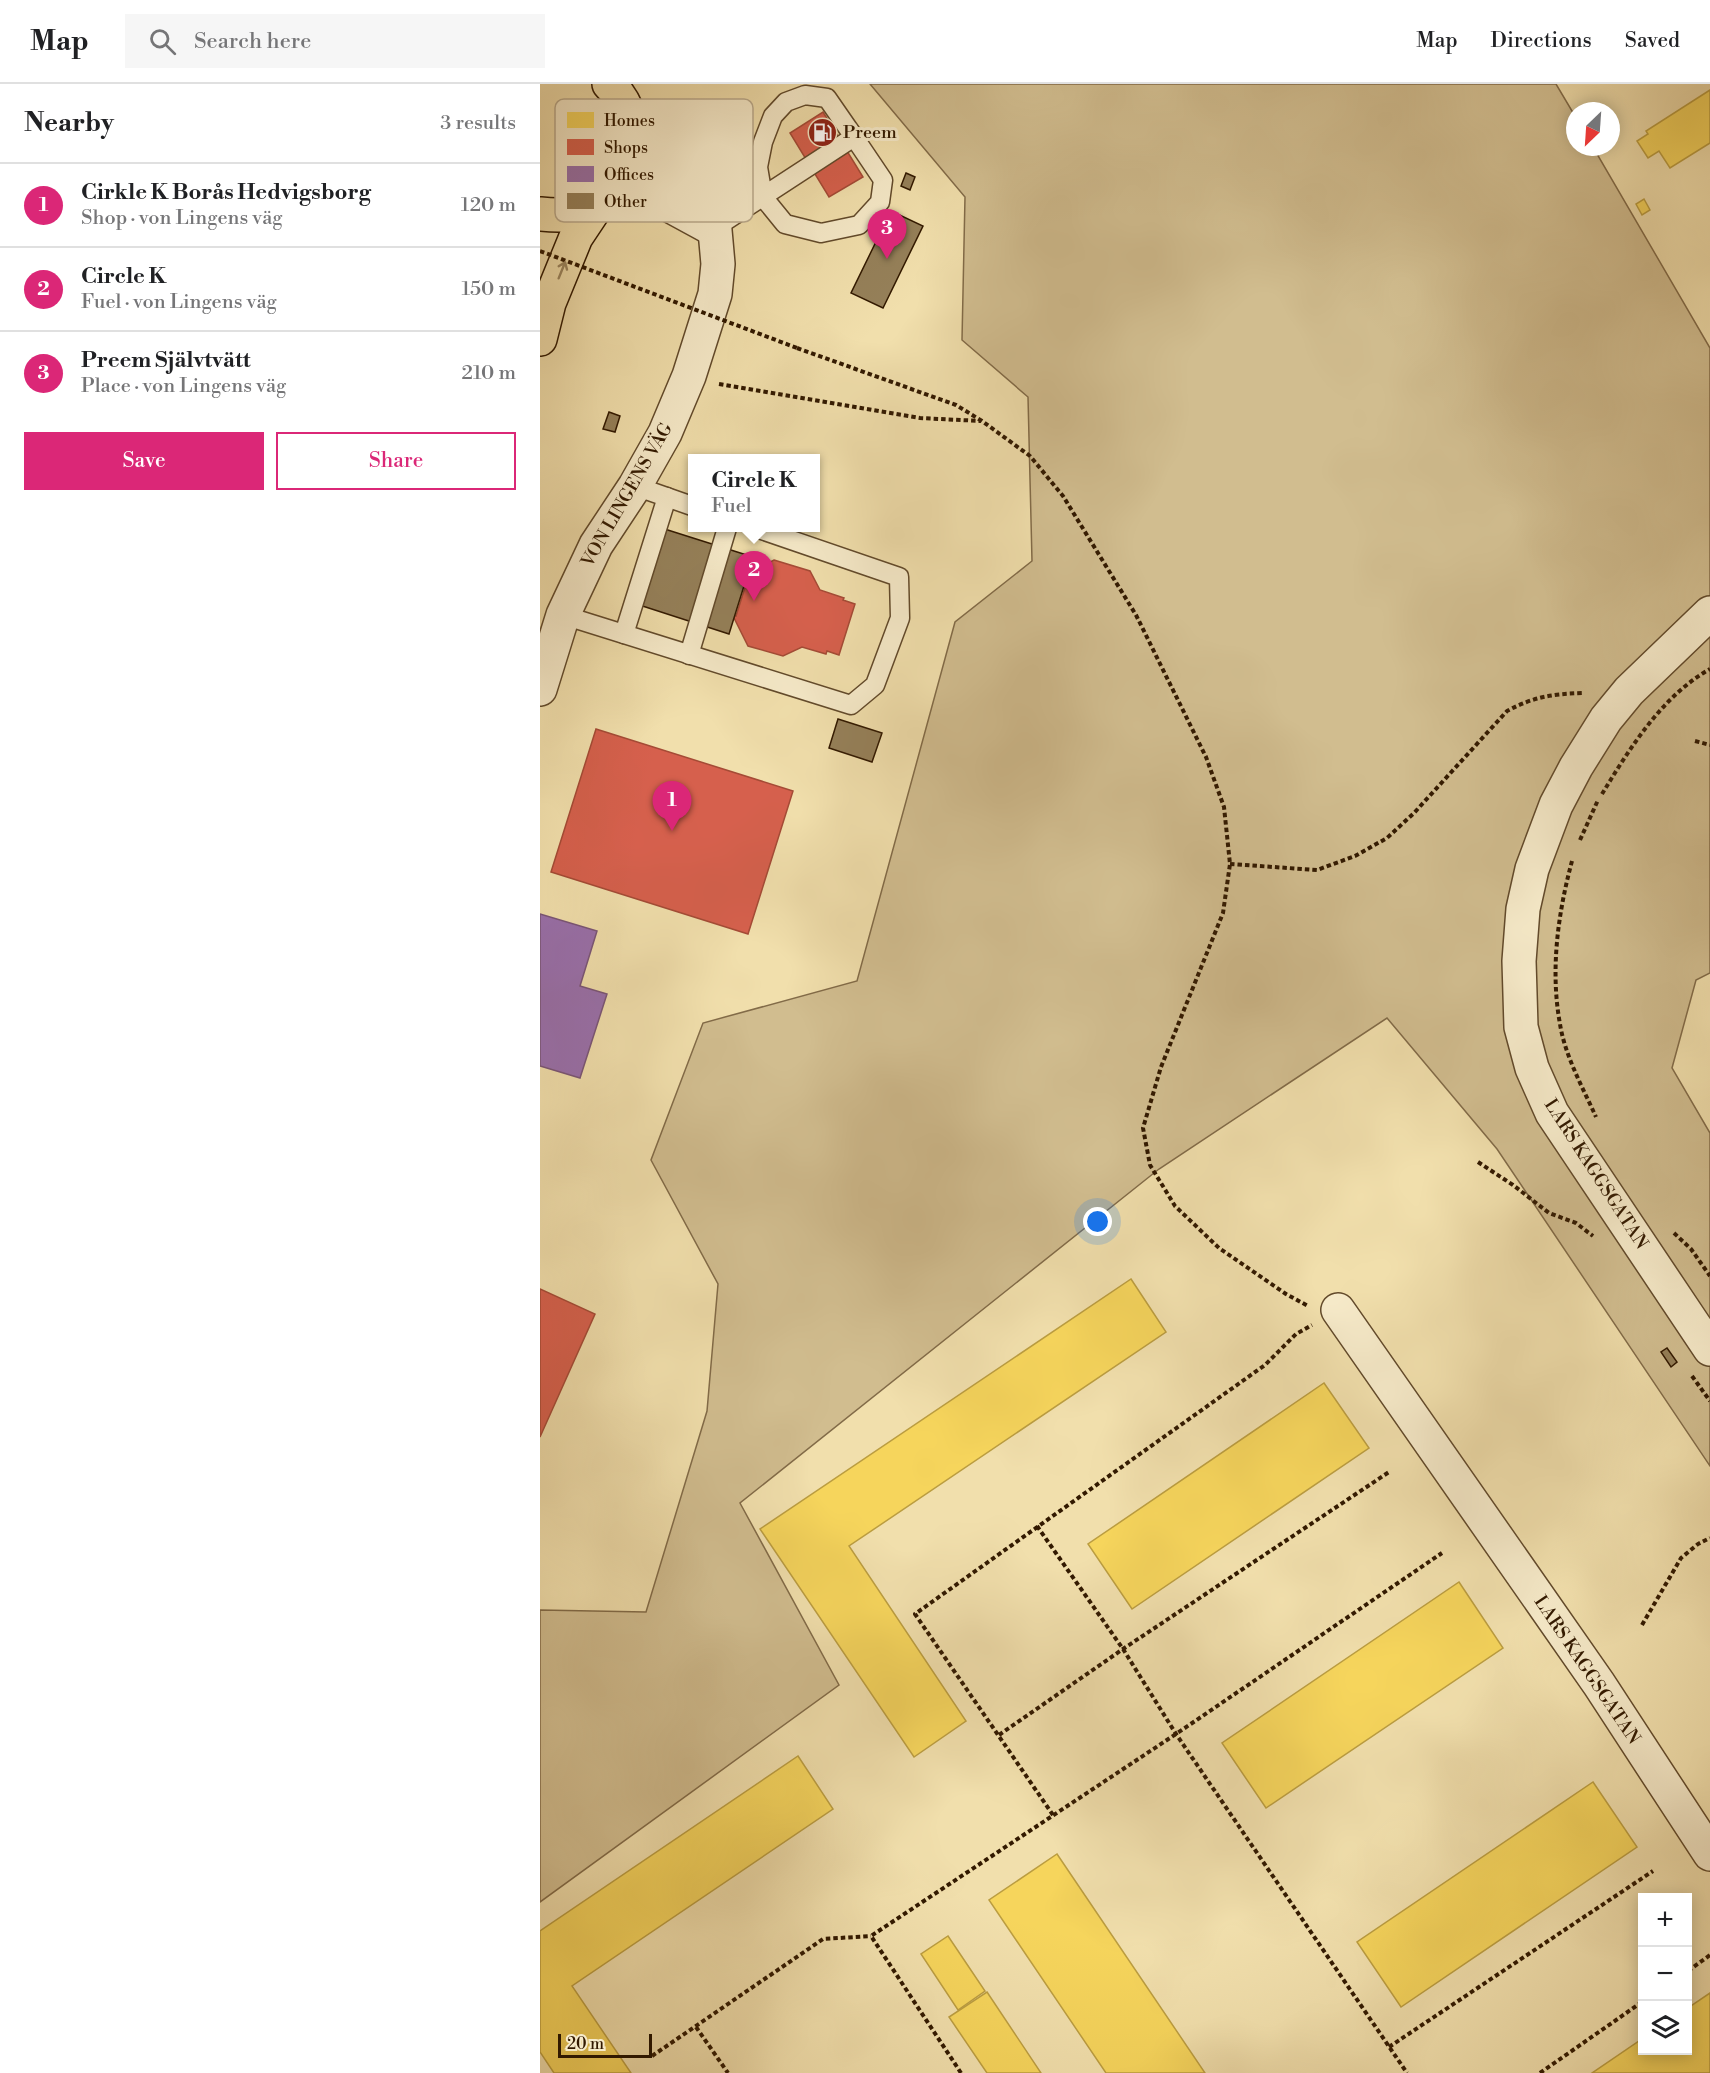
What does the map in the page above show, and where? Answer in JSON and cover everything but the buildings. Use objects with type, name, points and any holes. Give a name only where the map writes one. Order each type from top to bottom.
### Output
[{"type":"main road","points":[[540,214],[555,215]]},
{"type":"main road","points":[[540,339],[549,303],[576,237],[588,222]]},
{"type":"street","points":[[700,222],[713,229]]},
{"type":"street","name":"VON LINGENS VÄG","points":[[540,688],[562,615],[596,545],[635,486],[665,433],[689,376],[715,294],[718,264],[713,222]]},
{"type":"street","name":"LARS KAGGSGATAN","points":[[1698,1359],[1552,1113],[1532,1068],[1521,1027],[1520,961],[1523,909],[1532,869],[1556,806],[1576,767],[1606,719],[1629,691],[1697,639],[1710,613]]},
{"type":"street","name":"LARS KAGGSGATAN","points":[[1338,1310],[1592,1674],[1710,1854]]},
{"type":"lane","points":[[805,95],[827,98],[854,137],[883,180],[880,202],[859,225],[821,233],[785,224],[763,197],[758,166],[763,142],[773,116],[786,102],[805,95]]},
{"type":"lane","points":[[753,203],[854,137]]},
{"type":"lane","points":[[713,229],[724,222]]},
{"type":"lane","points":[[635,486],[688,504]]},
{"type":"lane","points":[[624,634],[667,497]]},
{"type":"lane","points":[[689,655],[726,532]]},
{"type":"lane","points":[[562,615],[851,705],[875,685],[900,618],[899,577],[768,532]]},
{"type":"path","points":[[540,251],[956,405],[1030,456],[1063,496],[1136,615],[1206,757],[1224,807],[1230,864],[1223,913],[1161,1067],[1143,1128],[1150,1165],[1175,1206],[1219,1248],[1307,1306],[1338,1310]]},
{"type":"path","points":[[689,376],[750,390],[920,418],[982,421]]},
{"type":"path","points":[[1579,843],[1600,796],[1638,736],[1692,680],[1710,669]]},
{"type":"path","points":[[1230,864],[1317,870],[1355,856],[1387,838],[1414,813],[1507,711],[1526,701],[1551,694],[1581,693]]},
{"type":"path","points":[[1695,741],[1710,745]]},
{"type":"path","points":[[1575,852],[1562,898],[1559,923],[1556,979],[1560,1025],[1572,1063],[1599,1122]]},
{"type":"path","points":[[1478,1162],[1549,1213],[1576,1223],[1599,1240]]},
{"type":"path","points":[[1669,1229],[1691,1249],[1710,1276]]},
{"type":"path","points":[[1053,1815],[915,1614],[1265,1365],[1296,1334],[1338,1310]]},
{"type":"path","points":[[1698,1359],[1701,1388],[1710,1401]]},
{"type":"path","points":[[1701,1388],[1710,1383]]},
{"type":"path","points":[[999,1736],[1123,1649],[1389,1472]]},
{"type":"path","points":[[1037,1526],[1123,1649],[1176,1734],[1407,2073]]},
{"type":"path","points":[[1642,1625],[1681,1558],[1698,1544],[1710,1538]]},
{"type":"path","points":[[652,2056],[823,1939],[872,1936],[1176,1734],[1442,1553]]},
{"type":"path","points":[[1389,2047],[1653,1871]]},
{"type":"path","points":[[872,1936],[962,2073]]},
{"type":"path","points":[[1692,1968],[1710,1955]]},
{"type":"path","points":[[1540,2073],[1638,2005]]},
{"type":"path","points":[[696,2026],[728,2073]]},
{"type":"shaded area","points":[[870,84],[1556,84],[1567,102],[1566,156],[1598,156],[1710,348],[1710,973],[1696,980],[1672,1068],[1710,1133],[1710,1466],[1497,1149],[1387,1018],[1159,1169],[740,1503],[839,1685],[540,1902],[540,1610],[646,1612],[707,1411],[718,1284],[651,1160],[703,1023],[857,981],[955,622],[1032,561],[1028,397],[962,340],[965,197]]},
{"type":"place","name":"Preem","points":[[822,132]]},
{"type":"place","name":"Preem Självtvätt","points":[[887,259]]},
{"type":"place","name":"Circle K","points":[[754,601]]},
{"type":"place","name":"Cirkle K Borås Hedvigsborg","points":[[672,831]]}]
